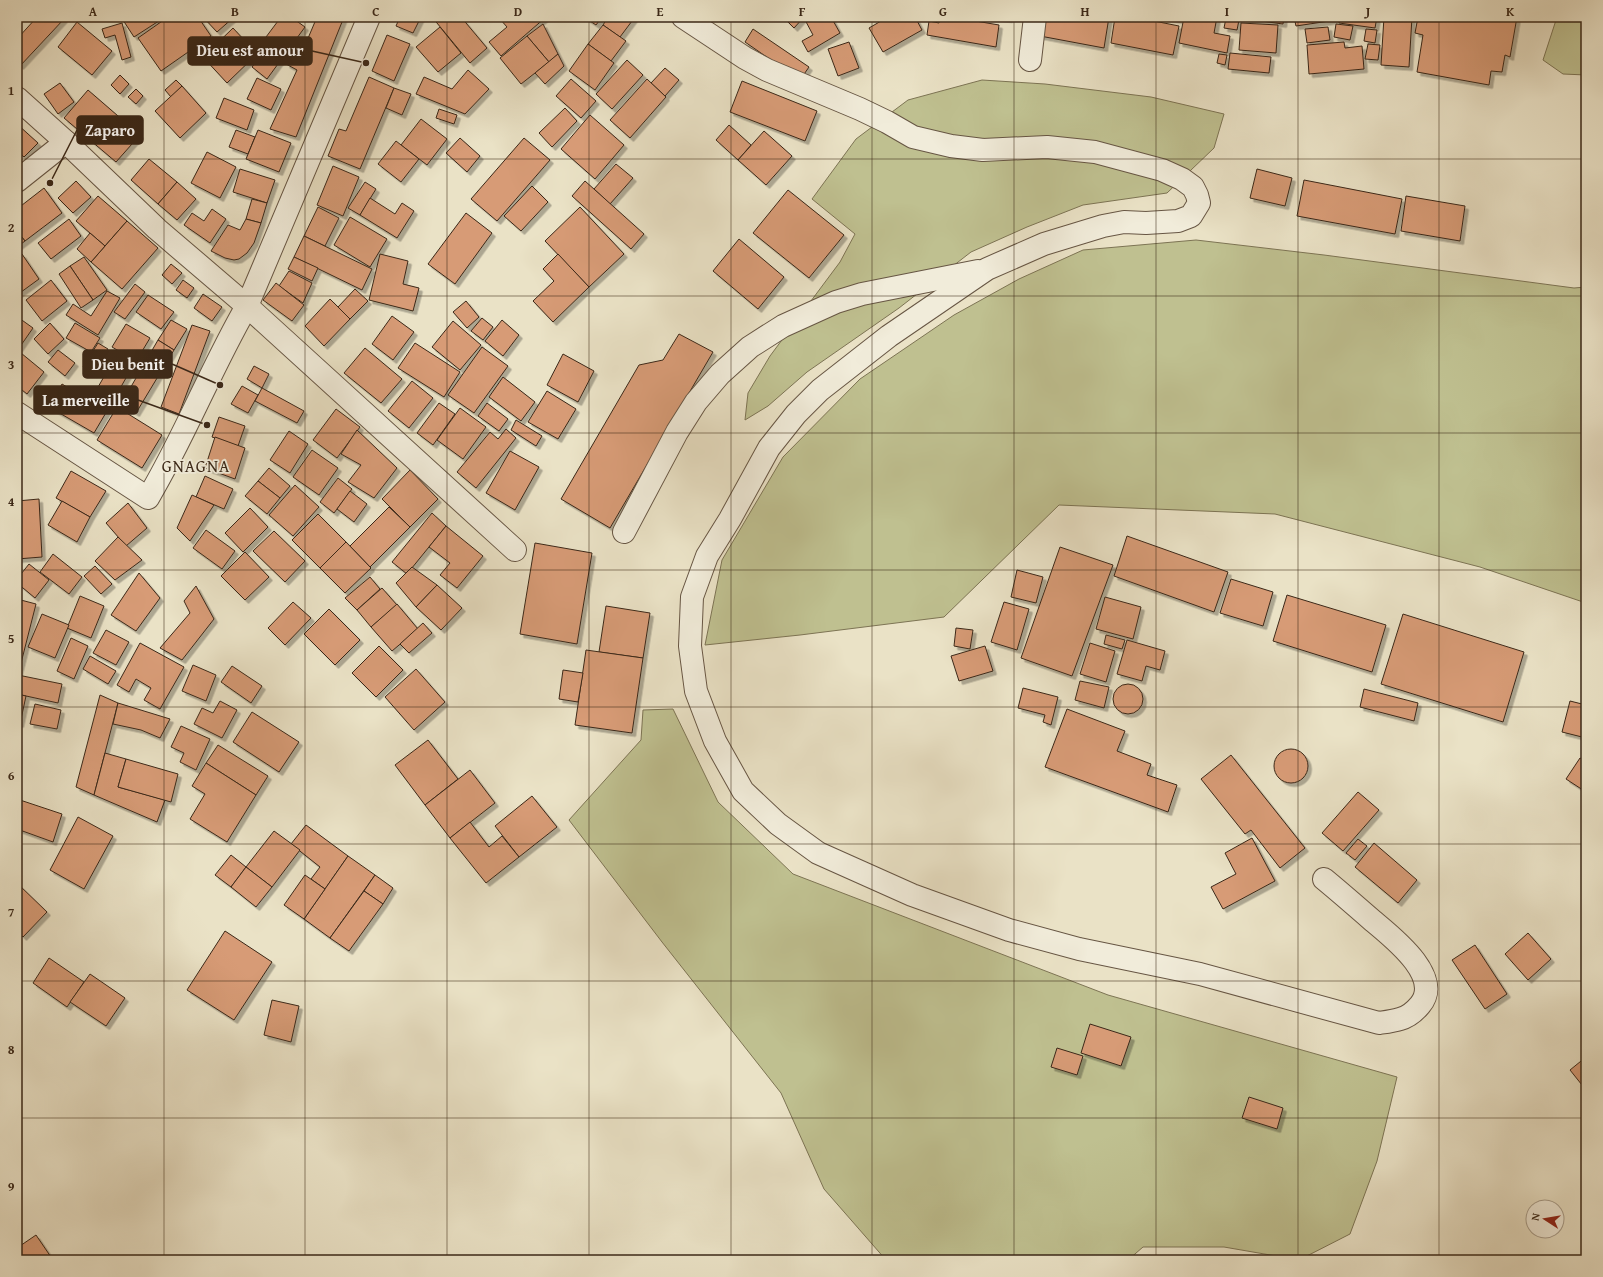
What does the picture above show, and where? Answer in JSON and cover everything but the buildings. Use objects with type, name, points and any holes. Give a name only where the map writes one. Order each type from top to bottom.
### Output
[{"type":"street","points":[[17,413],[148,498],[166,467],[226,342],[247,306],[369,17]]},
{"type":"street","points":[[684,17],[745,58],[767,70],[860,109],[913,137],[951,146],[983,150],[1047,147],[1095,152],[1162,170],[1182,179],[1193,187],[1199,203],[1191,216],[1178,221],[1146,223],[1124,222],[1104,226],[1044,244],[987,269],[889,336],[820,390],[796,414],[769,448],[730,519],[707,556],[692,597],[690,646],[696,691],[715,741],[743,791],[778,824],[818,853],[912,895],[1009,930],[1079,949],[1200,974],[1379,1023],[1401,1019],[1415,1010],[1422,1002],[1427,991],[1423,975],[1415,961],[1395,939],[1324,879]]},
{"type":"street","points":[[1030,60],[1035,17]]},
{"type":"street","points":[[17,98],[157,228],[247,306],[515,550]]},
{"type":"street","points":[[17,181],[66,142]]},
{"type":"street","points":[[624,532],[677,432],[696,402],[720,374],[750,347],[783,326],[836,302],[862,294],[987,269]]},
{"type":"green space","points":[[1557,17],[1586,17],[1586,75],[1563,74],[1543,60]]},
{"type":"green space","points":[[982,80],[1045,84],[1151,97],[1224,114],[1214,148],[1167,193],[1083,205],[1027,227],[971,252],[899,308],[807,372],[768,406],[745,420],[748,393],[770,356],[840,262],[855,234],[812,199],[856,139],[908,100]]},
{"type":"green space","points":[[1196,240],[1324,255],[1574,288],[1586,287],[1586,603],[1480,567],[1275,514],[1059,505],[944,617],[705,645],[722,560],[783,457],[860,379],[954,315],[1019,279],[1083,250]]},
{"type":"green space","points":[[673,709],[718,802],[793,874],[1108,995],[1397,1077],[1377,1161],[1350,1234],[1299,1260],[1224,1247],[1143,1247],[1128,1260],[886,1260],[824,1189],[781,1093],[662,942],[569,820],[641,740],[643,710]]},
{"type":"place","name":"Dieu est amour","points":[[366,63]]},
{"type":"place","name":"Zaparo","points":[[50,183]]},
{"type":"place","name":"Dieu benit","points":[[220,385]]},
{"type":"place","name":"La merveille","points":[[207,425]]},
{"type":"district","name":"GNAGNA","points":[[196,466]]}]
